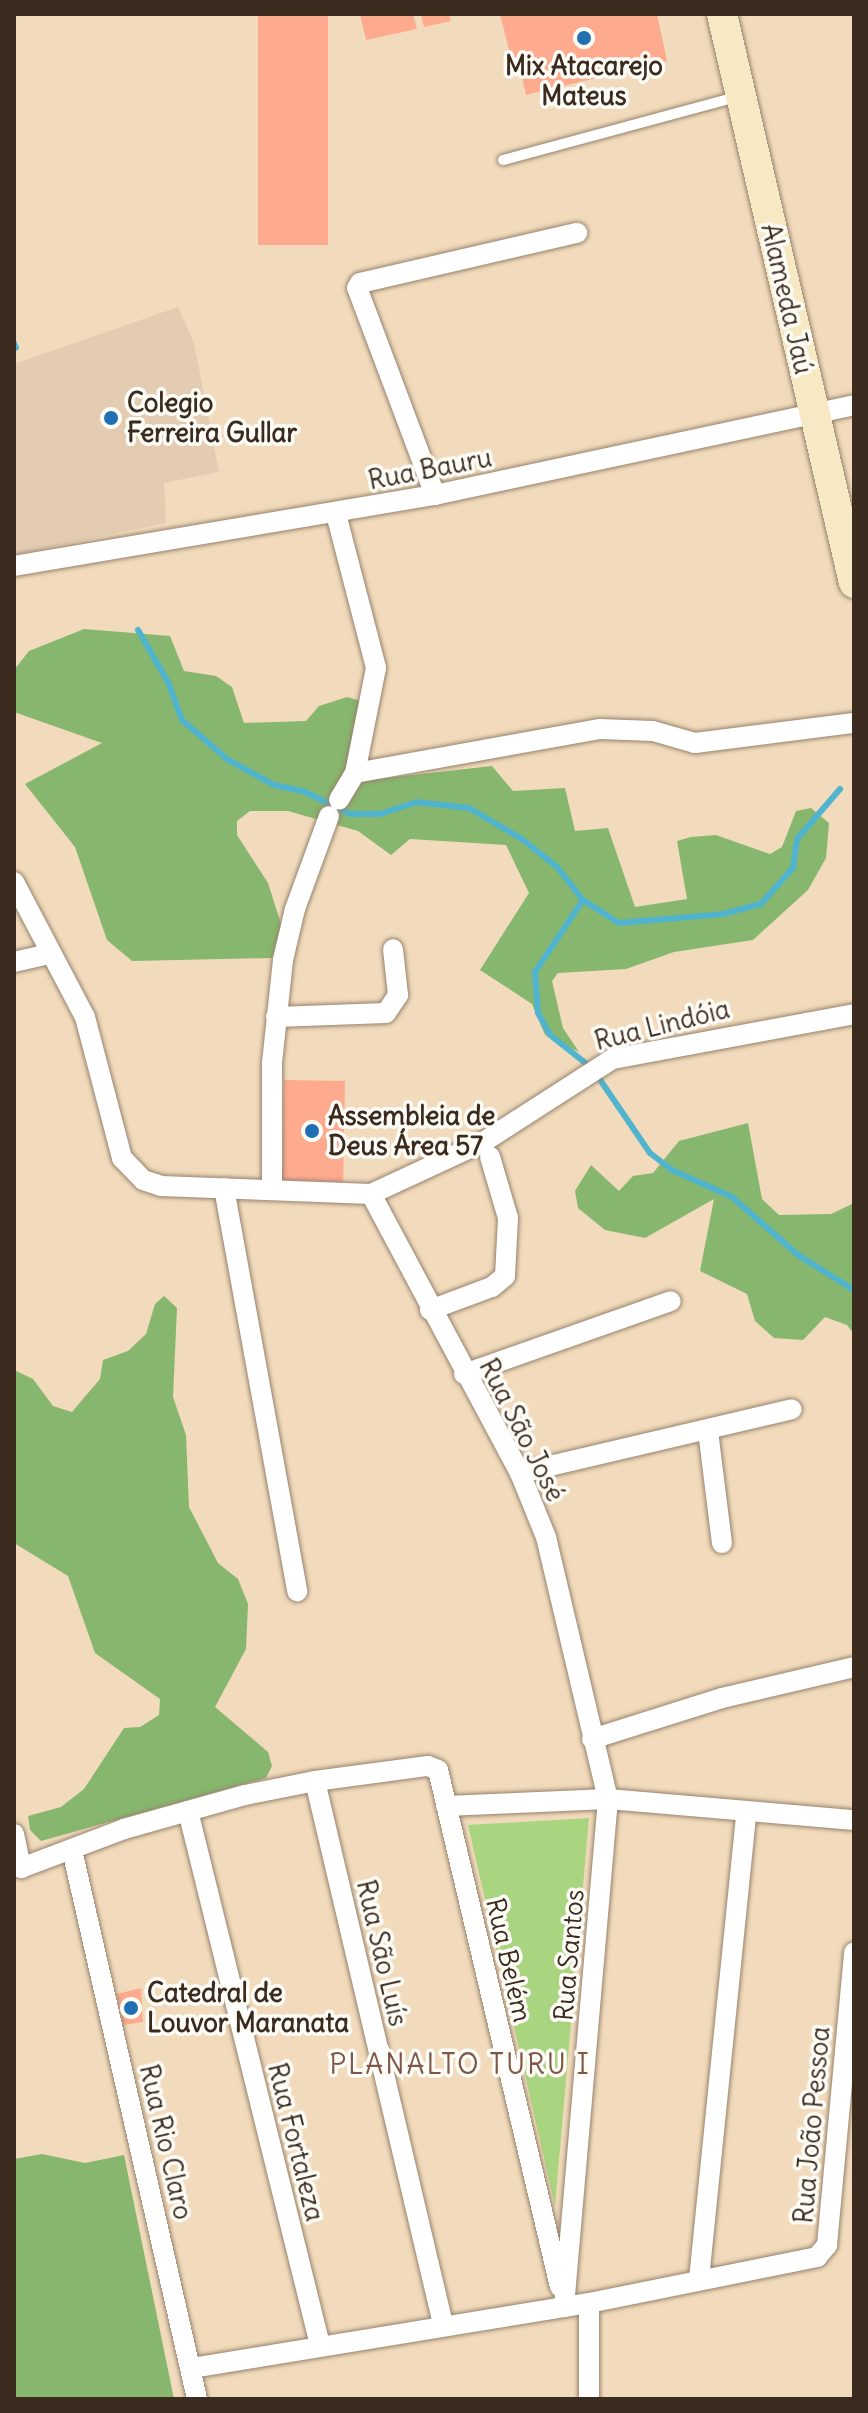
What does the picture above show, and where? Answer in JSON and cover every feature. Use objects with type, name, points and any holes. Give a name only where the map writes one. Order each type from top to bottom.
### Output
[{"type":"main road","name":"Alameda Jaú","points":[[722,14],[854,583]]},
{"type":"street","points":[[435,495],[357,288],[360,283],[577,233]]},
{"type":"street","name":"Rua Bauru","points":[[14,566],[336,514],[854,405]]},
{"type":"street","points":[[272,1188],[276,1017],[295,909],[334,808],[355,773],[376,668],[336,514]]},
{"type":"street","points":[[355,773],[600,729],[653,731],[695,743],[854,723]]},
{"type":"street","points":[[14,882],[85,1017],[122,1158],[131,1170],[161,1186],[371,1194]]},
{"type":"street","points":[[276,1017],[386,1013],[398,995],[393,949]]},
{"type":"street","points":[[14,962],[50,954]]},
{"type":"street","name":"Rua Lindóia","points":[[371,1194],[485,1141],[612,1059],[854,1014]]},
{"type":"street","points":[[430,1310],[492,1287],[505,1276],[508,1218],[490,1157]]},
{"type":"street","points":[[224,1188],[297,1591]]},
{"type":"street","name":"Rua São José","points":[[371,1194],[464,1374],[520,1473],[560,1589],[608,1799]]},
{"type":"street","points":[[464,1374],[671,1301]]},
{"type":"street","points":[[520,1473],[792,1409]]},
{"type":"street","points":[[708,1431],[722,1543]]},
{"type":"street","points":[[592,1739],[722,1698],[854,1667]]},
{"type":"street","name":"Rua Belém","points":[[315,1781],[434,1767],[446,1806],[564,2307]]},
{"type":"street","points":[[14,1834],[18,1869],[188,1811],[315,1781]]},
{"type":"street","name":"Rua São Luís","points":[[315,1781],[443,2324]]},
{"type":"street","points":[[446,1806],[608,1799],[746,1814],[854,1820]]},
{"type":"street","name":"Rua Santos","points":[[564,2307],[608,1799]]},
{"type":"street","name":"Rua Fortaleza","points":[[188,1811],[320,2345]]},
{"type":"street","points":[[699,2279],[746,1814]]},
{"type":"street","name":"Rua Rio Claro","points":[[72,1850],[197,2399]]},
{"type":"street","name":"Rua João Pessoa","points":[[192,2368],[443,2324],[589,2303],[699,2279],[809,2260],[824,2253],[854,1952]]},
{"type":"street","points":[[589,2303],[589,2399]]},
{"type":"lane","points":[[503,160],[741,95]]},
{"type":"shaded area","name":"Colegio Ferreira Gullar","points":[[178,307],[194,343],[219,472],[164,483],[166,523],[14,555],[14,364]]},
{"type":"green space","points":[[84,629],[170,636],[184,671],[216,676],[232,687],[244,723],[306,721],[319,706],[347,697],[361,701],[347,765],[368,780],[492,766],[513,791],[565,788],[575,831],[608,828],[635,907],[687,899],[677,841],[691,837],[716,835],[770,854],[782,847],[796,811],[811,808],[829,823],[826,858],[808,890],[753,940],[674,952],[626,969],[558,973],[552,981],[563,1028],[579,1052],[545,1035],[532,1004],[480,970],[529,893],[506,845],[410,839],[391,855],[358,831],[288,811],[250,811],[237,821],[237,835],[268,883],[281,924],[272,958],[132,961],[107,940],[75,847],[25,784],[102,743],[14,712],[14,670],[29,651]]},
{"type":"green space","points":[[748,1123],[762,1199],[779,1215],[831,1214],[854,1203],[854,1334],[847,1325],[825,1317],[803,1340],[774,1338],[755,1321],[747,1294],[700,1271],[714,1199],[645,1238],[605,1230],[578,1208],[575,1191],[591,1165],[619,1191],[633,1176],[653,1173],[679,1141]]},
{"type":"green space","points":[[164,1296],[177,1308],[173,1397],[186,1435],[189,1507],[218,1563],[238,1579],[248,1604],[246,1649],[215,1707],[268,1752],[272,1766],[266,1778],[41,1841],[30,1830],[28,1816],[61,1807],[84,1789],[124,1728],[140,1727],[159,1715],[160,1699],[95,1653],[68,1576],[14,1543],[14,1370],[33,1379],[53,1406],[72,1412],[100,1379],[103,1360],[128,1351],[146,1334],[155,1304]]},
{"type":"green space","points":[[589,1818],[555,2206],[468,1825]]},
{"type":"green space","points":[[42,2154],[85,2163],[124,2155],[174,2399],[14,2399],[14,2159]]},
{"type":"building","points":[[258,14],[328,14],[328,245],[258,245]]},
{"type":"building","points":[[360,14],[413,14],[417,29],[366,40]]},
{"type":"building","name":"Mix Atacarejo Mateus","points":[[421,14],[449,14],[451,21],[424,27]]},
{"type":"building","name":"Mix Atacarejo Mateus","points":[[500,14],[657,14],[667,61],[526,95],[521,72],[515,74]]},
{"type":"building","name":"Assembleia de Deus Área 57","points":[[284,1080],[345,1081],[343,1182],[282,1181]]},
{"type":"building","name":"Catedral de Louvor Maranata","points":[[141,1988],[143,2022],[123,2025],[117,1994]]},
{"type":"waterway","points":[[14,343],[16,348]]},
{"type":"waterway","points":[[138,630],[168,682],[182,720],[227,759],[274,785],[303,791],[350,814],[380,814],[416,802],[469,808],[522,839],[557,867],[583,900],[619,923],[723,914],[761,904],[793,868],[797,839],[840,789]]},
{"type":"waterway","points":[[583,900],[535,972],[538,1013],[550,1035],[592,1068],[650,1153],[672,1170],[732,1197],[798,1255],[854,1290]]},
{"type":"place","name":"Mix Atacarejo Mateus","points":[[584,38]]},
{"type":"place","name":"Colegio Ferreira Gullar","points":[[111,418]]},
{"type":"place","name":"Assembleia de Deus Área 57","points":[[312,1131]]},
{"type":"place","name":"Catedral de Louvor Maranata","points":[[131,2008]]},
{"type":"district","name":"PLANALTO TURU I","points":[[460,2064]]}]
